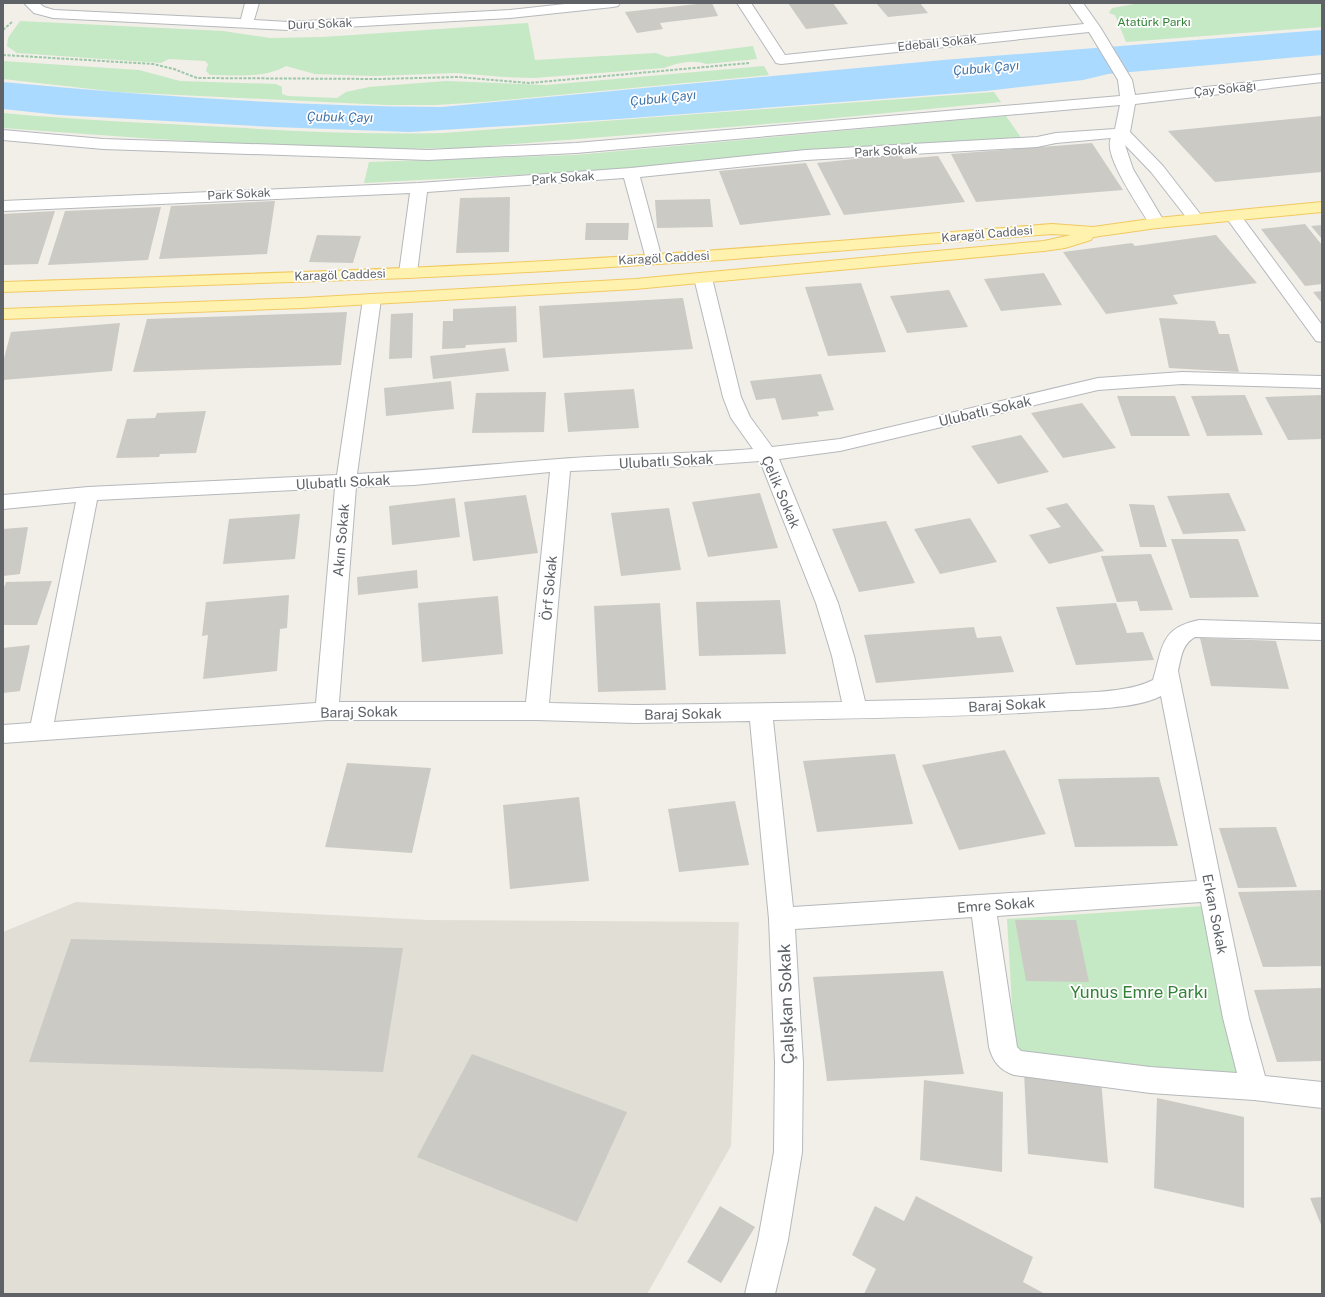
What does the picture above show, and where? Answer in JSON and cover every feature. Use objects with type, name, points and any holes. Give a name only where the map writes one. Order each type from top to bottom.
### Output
[{"type":"main road","name":"Karagöl Caddesi","points":[[3,287],[408,273],[654,259],[1052,229],[1093,232],[1158,223],[1322,206]]},
{"type":"main road","points":[[3,314],[372,299],[636,284],[1044,246],[1080,239],[1093,232]]},
{"type":"street","name":"Duru Sokak","points":[[31,3],[39,10],[53,14],[288,26],[437,19],[566,9],[613,3]]},
{"type":"street","points":[[246,25],[252,3]]},
{"type":"street","points":[[744,3],[781,60]]},
{"type":"street","points":[[1076,3],[1094,27],[1125,80],[1128,100],[1122,133],[1117,142],[1125,169],[1158,223]]},
{"type":"street","name":"Edebali Sokak","points":[[781,60],[1094,27]]},
{"type":"street","name":"Çay Sokağı","points":[[3,135],[103,144],[362,154],[428,155],[576,148],[1128,100],[1322,78]]},
{"type":"street","points":[[1122,133],[1157,169],[1196,219]]},
{"type":"street","name":"Park Sokak","points":[[3,206],[419,188],[631,173],[806,155],[1037,142],[1056,138],[1122,133]]},
{"type":"street","points":[[631,173],[654,259]]},
{"type":"street","points":[[408,273],[419,188]]},
{"type":"street","points":[[1233,216],[1322,337]]},
{"type":"street","name":"Çelik Sokak","points":[[703,278],[732,397],[741,418],[767,454],[826,603],[843,656],[855,709]]},
{"type":"street","name":"Akın Sokak","points":[[327,712],[346,482],[372,299]]},
{"type":"street","name":"Ulubatlı Sokak","points":[[3,502],[88,494],[346,482],[561,465],[690,460],[767,454],[840,445],[1098,384],[1121,381],[1166,379],[1322,382]]},
{"type":"street","name":"Örf Sokak","points":[[537,712],[561,465]]},
{"type":"street","points":[[41,731],[88,494]]},
{"type":"street","name":"Baraj Sokak","points":[[3,734],[327,712],[537,712],[635,714],[761,713],[855,709],[965,708],[1076,701],[1148,693],[1163,685],[1168,673],[1175,640],[1185,631],[1199,628],[1322,632]]},
{"type":"street","name":"Erkan Sokak","points":[[1168,673],[1236,1018],[1254,1087]]},
{"type":"street","name":"Çalışkan Sokak","points":[[760,1294],[773,1240],[788,1152],[789,1063],[782,919],[761,713]]},
{"type":"street","name":"Emre Sokak","points":[[782,919],[1211,892]]},
{"type":"street","points":[[983,906],[1003,1047],[1005,1054],[1014,1063],[1150,1080],[1254,1087],[1322,1095]]},
{"type":"path","points":[[3,55],[153,64],[174,68],[197,78],[379,79],[458,77],[529,83],[781,60]]},
{"type":"shaded area","points":[[76,902],[429,920],[739,922],[731,1146],[647,1294],[3,1294],[3,932]]},
{"type":"green space","name":"Atatürk Parkı","points":[[1140,3],[1322,3],[1322,27],[1126,42],[1115,15],[1109,13],[1112,8]]},
{"type":"green space","points":[[20,21],[223,31],[270,38],[323,37],[528,23],[535,60],[656,53],[667,57],[753,46],[757,59],[706,64],[696,62],[679,63],[664,68],[534,78],[456,73],[374,76],[315,74],[286,66],[258,75],[210,75],[206,71],[208,64],[205,61],[169,59],[161,63],[17,53],[7,46],[8,38]]},
{"type":"green space","points":[[3,61],[139,70],[180,81],[276,84],[282,87],[282,94],[288,96],[337,98],[346,92],[369,87],[446,81],[546,85],[764,66],[769,75],[484,102],[435,105],[387,105],[118,92],[3,79]]},
{"type":"green space","points":[[994,92],[1001,102],[804,121],[464,148],[398,149],[247,144],[3,128],[3,113],[58,118],[306,131],[443,133]]},
{"type":"green space","points":[[1006,116],[1022,139],[631,169],[364,183],[369,162],[575,155]]},
{"type":"green space","name":"Yunus Emre Parkı","points":[[1203,906],[1244,1089],[1015,1056],[1007,919]]},
{"type":"water","name":"Çubuk Çayı","points":[[1322,30],[1322,55],[1108,74],[1083,80],[986,91],[618,119],[410,132],[274,127],[59,115],[3,109],[3,82],[113,92],[222,99],[332,105],[442,107],[943,60]]},
{"type":"building","points":[[712,3],[718,16],[660,23],[663,29],[637,33],[625,12]]},
{"type":"building","points":[[788,3],[833,3],[848,24],[806,29]]},
{"type":"building","points":[[876,3],[920,3],[928,13],[888,17]]},
{"type":"building","points":[[1322,116],[1322,172],[1215,182],[1168,131]]},
{"type":"building","points":[[1092,143],[1123,190],[976,202],[951,154]]},
{"type":"building","points":[[901,154],[903,159],[938,156],[965,202],[844,215],[817,163]]},
{"type":"building","points":[[806,163],[831,215],[740,225],[719,171]]},
{"type":"building","points":[[510,197],[509,252],[456,253],[460,198]]},
{"type":"building","points":[[710,199],[713,227],[657,228],[655,200]]},
{"type":"building","points":[[275,201],[267,254],[159,259],[171,206]]},
{"type":"building","points":[[161,207],[148,260],[48,265],[65,211]]},
{"type":"building","points":[[55,211],[38,264],[3,265],[3,214]]},
{"type":"building","points":[[586,223],[629,223],[628,240],[585,240]]},
{"type":"building","points":[[1305,224],[1322,245],[1322,284],[1305,286],[1261,229]]},
{"type":"building","points":[[1322,225],[1322,239],[1311,226]]},
{"type":"building","points":[[317,235],[361,236],[353,263],[309,262]]},
{"type":"building","points":[[1216,235],[1257,283],[1173,295],[1178,304],[1106,314],[1063,252],[1132,243],[1135,246]]},
{"type":"building","points":[[1044,273],[1062,305],[1001,311],[984,279]]},
{"type":"building","points":[[861,283],[886,352],[828,356],[805,287]]},
{"type":"building","points":[[949,290],[968,327],[907,333],[890,296]]},
{"type":"building","points":[[1322,291],[1322,303],[1313,292]]},
{"type":"building","points":[[683,298],[693,349],[543,358],[539,306]]},
{"type":"building","points":[[516,306],[517,342],[466,345],[465,348],[442,349],[443,321],[453,321],[453,309]]},
{"type":"building","points":[[347,312],[341,365],[133,372],[147,319]]},
{"type":"building","points":[[413,313],[412,358],[389,359],[391,314]]},
{"type":"building","points":[[1159,318],[1215,321],[1219,334],[1229,334],[1239,372],[1169,368]]},
{"type":"building","points":[[120,323],[112,371],[3,380],[3,362],[11,332]]},
{"type":"building","points":[[505,348],[509,371],[433,379],[430,356]]},
{"type":"building","points":[[821,374],[834,410],[817,412],[819,416],[782,420],[775,398],[756,400],[750,381]]},
{"type":"building","points":[[451,381],[454,409],[386,416],[384,388]]},
{"type":"building","points":[[634,389],[639,428],[568,432],[564,393]]},
{"type":"building","points":[[546,392],[544,432],[472,433],[476,393]]},
{"type":"building","points":[[1245,395],[1263,435],[1207,436],[1191,396]]},
{"type":"building","points":[[1322,395],[1322,439],[1288,440],[1265,397]]},
{"type":"building","points":[[1117,396],[1175,396],[1190,436],[1131,436]]},
{"type":"building","points":[[1082,403],[1116,448],[1063,458],[1031,413]]},
{"type":"building","points":[[206,411],[196,453],[160,454],[159,457],[116,458],[127,419],[155,418],[157,413]]},
{"type":"building","points":[[1021,435],[1049,472],[998,484],[971,446]]},
{"type":"building","points":[[760,493],[778,548],[708,557],[692,502]]},
{"type":"building","points":[[1229,493],[1246,531],[1183,534],[1167,496]]},
{"type":"building","points":[[526,495],[538,553],[473,561],[464,502]]},
{"type":"building","points":[[455,498],[460,537],[392,545],[389,506]]},
{"type":"building","points":[[1067,503],[1104,551],[1049,564],[1029,535],[1061,527],[1046,508]]},
{"type":"building","points":[[1129,504],[1154,505],[1167,547],[1140,547]]},
{"type":"building","points":[[669,508],[681,570],[621,576],[611,513]]},
{"type":"building","points":[[300,514],[295,559],[223,564],[229,519]]},
{"type":"building","points":[[970,518],[997,562],[940,574],[914,529]]},
{"type":"building","points":[[886,521],[915,583],[859,592],[832,529]]},
{"type":"building","points":[[28,527],[20,574],[3,576],[3,529]]},
{"type":"building","points":[[1171,539],[1238,539],[1259,597],[1190,598]]},
{"type":"building","points":[[1151,554],[1173,610],[1140,611],[1137,601],[1117,602],[1101,556]]},
{"type":"building","points":[[417,570],[418,588],[358,595],[357,577]]},
{"type":"building","points":[[52,581],[37,625],[3,625],[3,590],[6,582]]},
{"type":"building","points":[[289,595],[287,628],[280,629],[277,671],[203,679],[208,635],[202,636],[206,602]]},
{"type":"building","points":[[498,596],[503,654],[422,662],[418,603]]},
{"type":"building","points":[[780,600],[786,654],[699,656],[696,602]]},
{"type":"building","points":[[660,603],[666,690],[598,692],[594,606]]},
{"type":"building","points":[[1116,603],[1127,633],[1143,632],[1154,660],[1076,665],[1056,607]]},
{"type":"building","points":[[974,627],[977,638],[1001,636],[1014,672],[876,683],[864,635]]},
{"type":"building","points":[[1200,638],[1276,641],[1289,689],[1211,686]]},
{"type":"building","points":[[30,645],[20,691],[3,693],[3,648]]},
{"type":"building","points":[[1005,750],[1046,834],[959,850],[922,765]]},
{"type":"building","points":[[895,754],[913,824],[817,832],[803,761]]},
{"type":"building","points":[[347,763],[431,768],[412,853],[325,847]]},
{"type":"building","points":[[1159,777],[1178,846],[1075,847],[1058,779]]},
{"type":"building","points":[[579,797],[589,881],[510,889],[503,805]]},
{"type":"building","points":[[735,801],[749,865],[679,872],[668,809]]},
{"type":"building","points":[[1276,827],[1297,887],[1238,888],[1219,828]]},
{"type":"building","points":[[1322,890],[1322,966],[1263,967],[1238,892]]},
{"type":"building","points":[[1015,920],[1076,920],[1089,982],[1026,981]]},
{"type":"building","points":[[71,939],[403,948],[383,1072],[29,1062]]},
{"type":"building","points":[[943,971],[964,1074],[827,1081],[813,977]]},
{"type":"building","points":[[1322,988],[1322,1061],[1277,1062],[1254,990]]},
{"type":"building","points":[[472,1054],[627,1112],[577,1222],[417,1157]]},
{"type":"building","points":[[1024,1072],[1101,1080],[1108,1163],[1028,1154]]},
{"type":"building","points":[[924,1080],[1003,1092],[1002,1172],[920,1160]]},
{"type":"building","points":[[1157,1098],[1244,1117],[1244,1208],[1154,1188]]},
{"type":"building","points":[[916,1196],[1033,1257],[1023,1282],[1045,1294],[864,1294],[876,1269],[852,1255],[875,1206],[904,1221]]},
{"type":"building","points":[[1322,1197],[1322,1227],[1310,1198]]},
{"type":"building","points":[[720,1206],[755,1227],[721,1283],[687,1262]]}]
